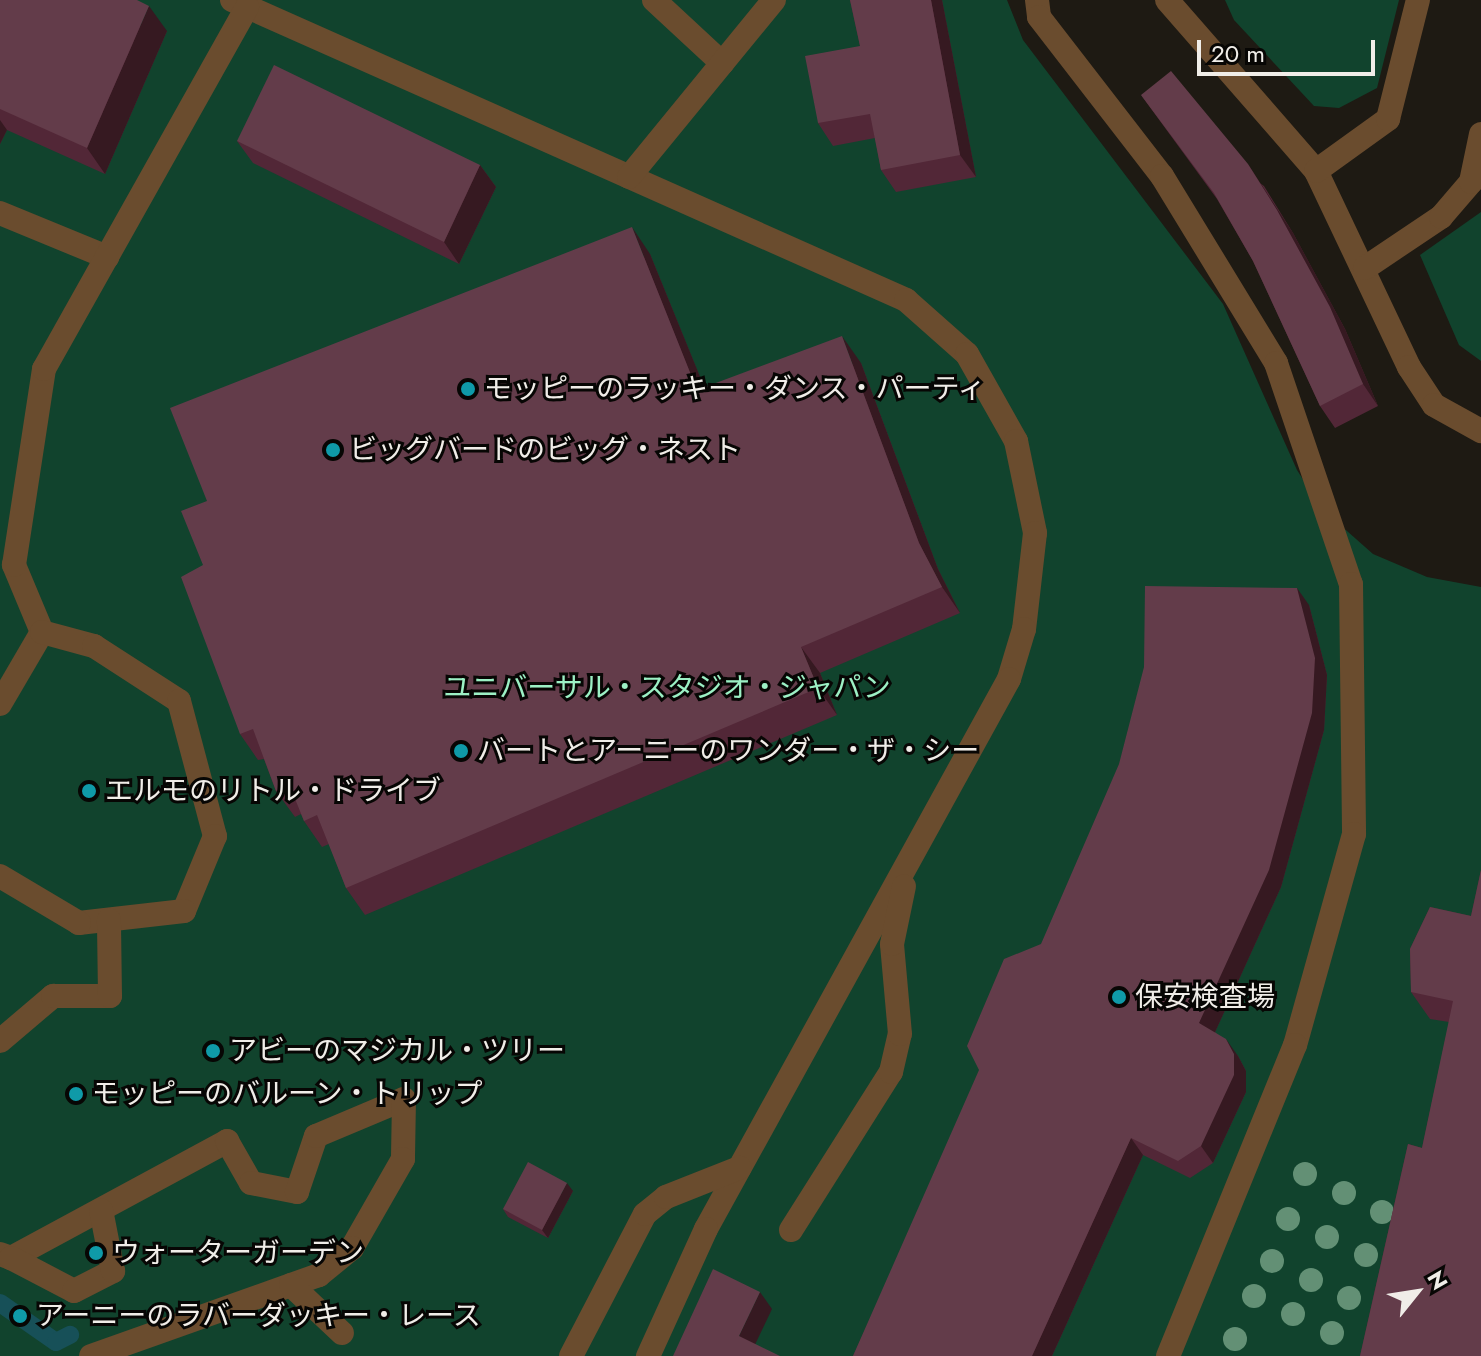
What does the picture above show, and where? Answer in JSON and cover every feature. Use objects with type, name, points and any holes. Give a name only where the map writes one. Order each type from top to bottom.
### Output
[{"type":"street","points":[[654,0],[722,63]]},
{"type":"street","points":[[629,177],[773,0]]},
{"type":"street","points":[[1037,0],[1039,17],[1162,176],[1276,363],[1351,584],[1354,834],[1295,1045],[1168,1356]]},
{"type":"street","points":[[1167,0],[1316,171],[1365,268],[1409,367],[1434,405],[1481,431]]},
{"type":"street","points":[[1316,171],[1388,119],[1418,0]]},
{"type":"street","points":[[42,632],[14,565],[44,369],[107,257],[240,3],[906,300],[967,354],[1016,441],[1035,533],[1024,629],[1009,679],[739,1168],[648,1356]]},
{"type":"street","points":[[1365,268],[1441,217],[1471,182],[1481,134]]},
{"type":"street","points":[[0,213],[107,257]]},
{"type":"street","points":[[0,704],[42,632]]},
{"type":"street","points":[[0,876],[79,923],[184,911],[215,836],[179,701],[94,646],[42,632]]},
{"type":"street","points":[[791,1230],[891,1072],[900,1034],[892,944],[909,860]]},
{"type":"street","points":[[0,1041],[53,996],[110,996],[109,920]]},
{"type":"street","points":[[6,1256],[101,1210],[227,1141],[251,1183],[297,1192],[316,1136],[404,1099],[403,1159],[352,1248],[319,1275],[91,1356]]},
{"type":"street","points":[[571,1356],[645,1214],[666,1197],[739,1168]]},
{"type":"street","points":[[6,1256],[74,1291],[113,1271],[101,1210]]},
{"type":"street","points":[[291,1285],[342,1333]]},
{"type":"green space","name":"ユニバーサル・スタジオ・ジャパン","points":[[0,0],[1007,0],[1023,40],[1223,304],[1297,470],[1321,508],[1373,554],[1427,577],[1481,587],[1481,1356],[0,1356]]},
{"type":"green space","points":[[1225,0],[1399,0],[1377,88],[1339,108],[1314,106],[1234,20]]},
{"type":"green space","points":[[1481,212],[1481,361],[1459,345],[1420,255]]},
{"type":"building","points":[[0,0],[137,0],[149,6],[87,148],[0,109]]},
{"type":"building","points":[[850,0],[931,0],[960,155],[881,170],[870,114],[818,123],[805,56],[860,46]]},
{"type":"building","points":[[274,65],[480,165],[444,242],[237,141]]},
{"type":"building","points":[[1171,71],[1248,164],[1277,210],[1330,307],[1363,384],[1320,406],[1253,261],[1214,193],[1141,95]]},
{"type":"building","points":[[632,227],[697,390],[842,336],[919,543],[942,587],[801,647],[818,688],[346,888],[317,815],[304,821],[289,784],[276,791],[253,729],[240,734],[181,577],[203,565],[181,511],[207,501],[170,408]]},
{"type":"building","name":"保安検査場","points":[[1145,586],[1297,588],[1315,658],[1312,713],[1269,870],[1199,1023],[1226,1039],[1234,1054],[1234,1075],[1201,1146],[1178,1161],[1131,1138],[1032,1356],[853,1356],[979,1070],[967,1046],[1004,959],[1041,944],[1119,764],[1144,667]]},
{"type":"building","points":[[1481,870],[1481,1356],[1360,1356],[1408,1144],[1422,1148],[1453,1001],[1411,992],[1410,949],[1430,907],[1471,916]]},
{"type":"building","points":[[528,1162],[567,1183],[542,1230],[503,1209]]},
{"type":"building","points":[[713,1269],[760,1292],[739,1336],[780,1356],[673,1356]]},
{"type":"waterway","points":[[0,1303],[56,1342],[70,1335]]},
{"type":"place","name":"モッピーのラッキー・ダンス・パーティ","points":[[468,389]]},
{"type":"place","name":"ビッグバードのビッグ・ネスト","points":[[333,450]]},
{"type":"place","name":"バートとアーニーのワンダー・ザ・シー","points":[[461,751]]},
{"type":"place","name":"エルモのリトル・ドライブ","points":[[89,791]]},
{"type":"place","name":"保安検査場","points":[[1119,997]]},
{"type":"place","name":"アビーのマジカル・ツリー","points":[[213,1051]]},
{"type":"place","name":"モッピーのバルーン・トリップ","points":[[76,1094]]},
{"type":"place","name":"ウォーターガーデン","points":[[96,1253]]},
{"type":"place","name":"アーニーのラバーダッキー・レース","points":[[20,1316]]}]
